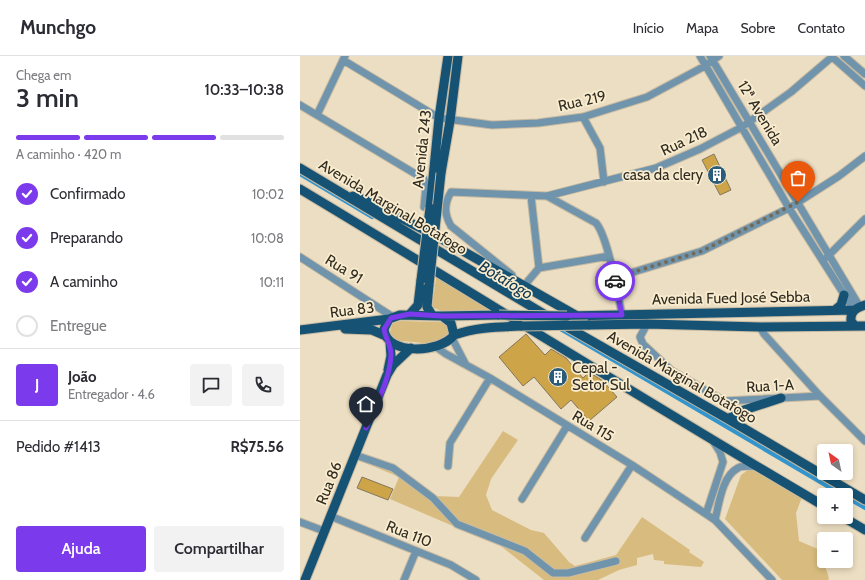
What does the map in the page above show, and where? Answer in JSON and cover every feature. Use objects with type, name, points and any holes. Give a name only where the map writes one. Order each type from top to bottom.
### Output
[{"type":"main road","name":"Avenida 243","points":[[432,315],[427,307],[425,283],[427,208],[448,56]]},
{"type":"main road","name":"Avenida 243","points":[[410,314],[418,302],[425,283],[450,121],[458,56]]},
{"type":"main road","name":"Avenida Marginal Botafogo","points":[[300,168],[531,307],[728,418],[865,500]]},
{"type":"main road","points":[[300,189],[492,304],[713,441],[817,502]]},
{"type":"main road","points":[[344,194],[366,200],[440,238],[577,316]]},
{"type":"main road","points":[[835,310],[840,305],[844,295]]},
{"type":"main road","points":[[854,325],[851,323],[851,316],[860,307]]},
{"type":"main road","name":"Avenida Fued José Sebba","points":[[410,314],[442,316],[577,316],[835,310],[860,307]]},
{"type":"main road","name":"Rua 83","points":[[300,330],[391,318],[410,314]]},
{"type":"main road","points":[[591,325],[617,320],[622,318],[622,315]]},
{"type":"main road","points":[[442,316],[451,323],[453,337]]},
{"type":"main road","name":"Rua 86","points":[[387,375],[391,356],[388,339],[384,329],[391,318]]},
{"type":"main road","name":"Avenida Fued José Sebba","points":[[436,347],[453,337],[473,329],[488,327],[647,324],[760,327],[865,326]]},
{"type":"main road","name":"Rua 83","points":[[318,328],[372,330],[401,346],[410,348],[436,347]]},
{"type":"main road","name":"Rua 86","points":[[304,575],[324,531],[387,375],[393,365],[410,348]]},
{"type":"main road","points":[[728,418],[741,411],[781,398]]},
{"type":"main road","points":[[853,523],[865,530]]},
{"type":"street","name":"12ª Avenida","points":[[700,56],[789,208],[844,295],[860,307]]},
{"type":"street","name":"Rua 219","points":[[344,58],[439,118],[450,121],[492,125],[538,124],[583,117],[647,98],[705,66],[712,58],[719,56]]},
{"type":"street","points":[[832,56],[865,86]]},
{"type":"street","name":"Rua 218","points":[[526,287],[451,226],[445,216],[446,200],[451,192],[547,196],[656,168],[700,149],[750,122],[791,92],[832,56]]},
{"type":"street","points":[[844,56],[865,74]]},
{"type":"street","points":[[317,116],[344,58]]},
{"type":"street","name":"12ª Avenida","points":[[712,58],[831,255],[860,307]]},
{"type":"street","points":[[300,105],[424,179],[426,186],[427,208]]},
{"type":"street","points":[[583,117],[600,148],[604,182]]},
{"type":"street","points":[[614,278],[702,251],[789,208],[839,176],[865,156]]},
{"type":"street","points":[[531,196],[539,268]]},
{"type":"street","points":[[547,196],[596,223],[600,227],[609,256],[622,315]]},
{"type":"street","points":[[822,260],[831,255],[865,219]]},
{"type":"street","points":[[526,287],[528,281],[539,268],[609,256]]},
{"type":"street","name":"Rua 91","points":[[300,258],[391,318]]},
{"type":"street","name":"Rua 1-A","points":[[647,324],[640,337],[648,350],[672,371],[724,401],[820,396]]},
{"type":"street","points":[[760,327],[764,334],[820,396],[865,440]]},
{"type":"street","points":[[453,337],[465,363]]},
{"type":"street","name":"Rua 115","points":[[436,347],[490,378],[706,514],[714,520],[772,580]]},
{"type":"street","points":[[448,466],[450,443],[490,378]]},
{"type":"street","points":[[522,499],[567,426]]},
{"type":"street","points":[[706,514],[723,462],[720,452],[713,441]]},
{"type":"street","points":[[355,455],[393,468],[433,498],[457,524],[525,551],[553,573],[568,574],[616,561]]},
{"type":"street","points":[[585,538],[632,466]]},
{"type":"street","points":[[714,520],[727,479],[739,467],[758,466]]},
{"type":"street","name":"Rua 110","points":[[330,516],[451,564],[476,580]]},
{"type":"street","points":[[300,522],[324,531]]},
{"type":"street","points":[[404,580],[416,551]]},
{"type":"shaded area","points":[[437,271],[498,310],[441,311],[432,307]]},
{"type":"shaded area","points":[[400,321],[444,322],[450,327],[450,335],[433,344],[393,340],[389,335],[392,324]]},
{"type":"shaded area","points":[[503,431],[518,440],[491,479],[486,495],[492,510],[531,530],[544,533],[569,562],[575,566],[616,555],[642,517],[690,550],[689,552],[704,562],[701,567],[664,564],[664,561],[654,560],[653,554],[637,558],[637,565],[619,570],[598,580],[544,580],[497,543],[390,499],[399,477],[363,462],[366,455],[403,470],[435,496],[459,497]]},
{"type":"shaded area","points":[[759,468],[802,497],[796,513],[799,541],[817,549],[817,568],[826,568],[829,578],[828,580],[782,580],[725,519],[741,475],[748,470]]},
{"type":"building","name":"casa da clery","points":[[714,154],[731,190],[720,195],[702,160]]},
{"type":"building","name":"Cepal - Setor Sul","points":[[526,334],[545,355],[551,349],[566,358],[583,378],[589,372],[603,381],[617,397],[589,421],[571,400],[561,409],[534,377],[523,386],[499,357]]},
{"type":"building","points":[[362,477],[393,489],[388,500],[357,488]]},
{"type":"waterway","name":"Botafogo","points":[[300,173],[372,216]]},
{"type":"waterway","name":"Botafogo","points":[[557,326],[832,488]]},
{"type":"waterway","name":"Botafogo","points":[[853,500],[865,507]]},
{"type":"way so far","points":[[615,281],[614,278],[702,251],[789,208],[798,202]]},
{"type":"place","name":"casa da clery","points":[[717,175]]},
{"type":"place","name":"Cepal - Setor Sul","points":[[558,377]]},
{"type":"route","points":[[366,428],[387,375],[391,356],[390,342],[387,339],[384,329],[389,319],[393,316],[410,314],[442,316],[622,315],[615,281]]}]
